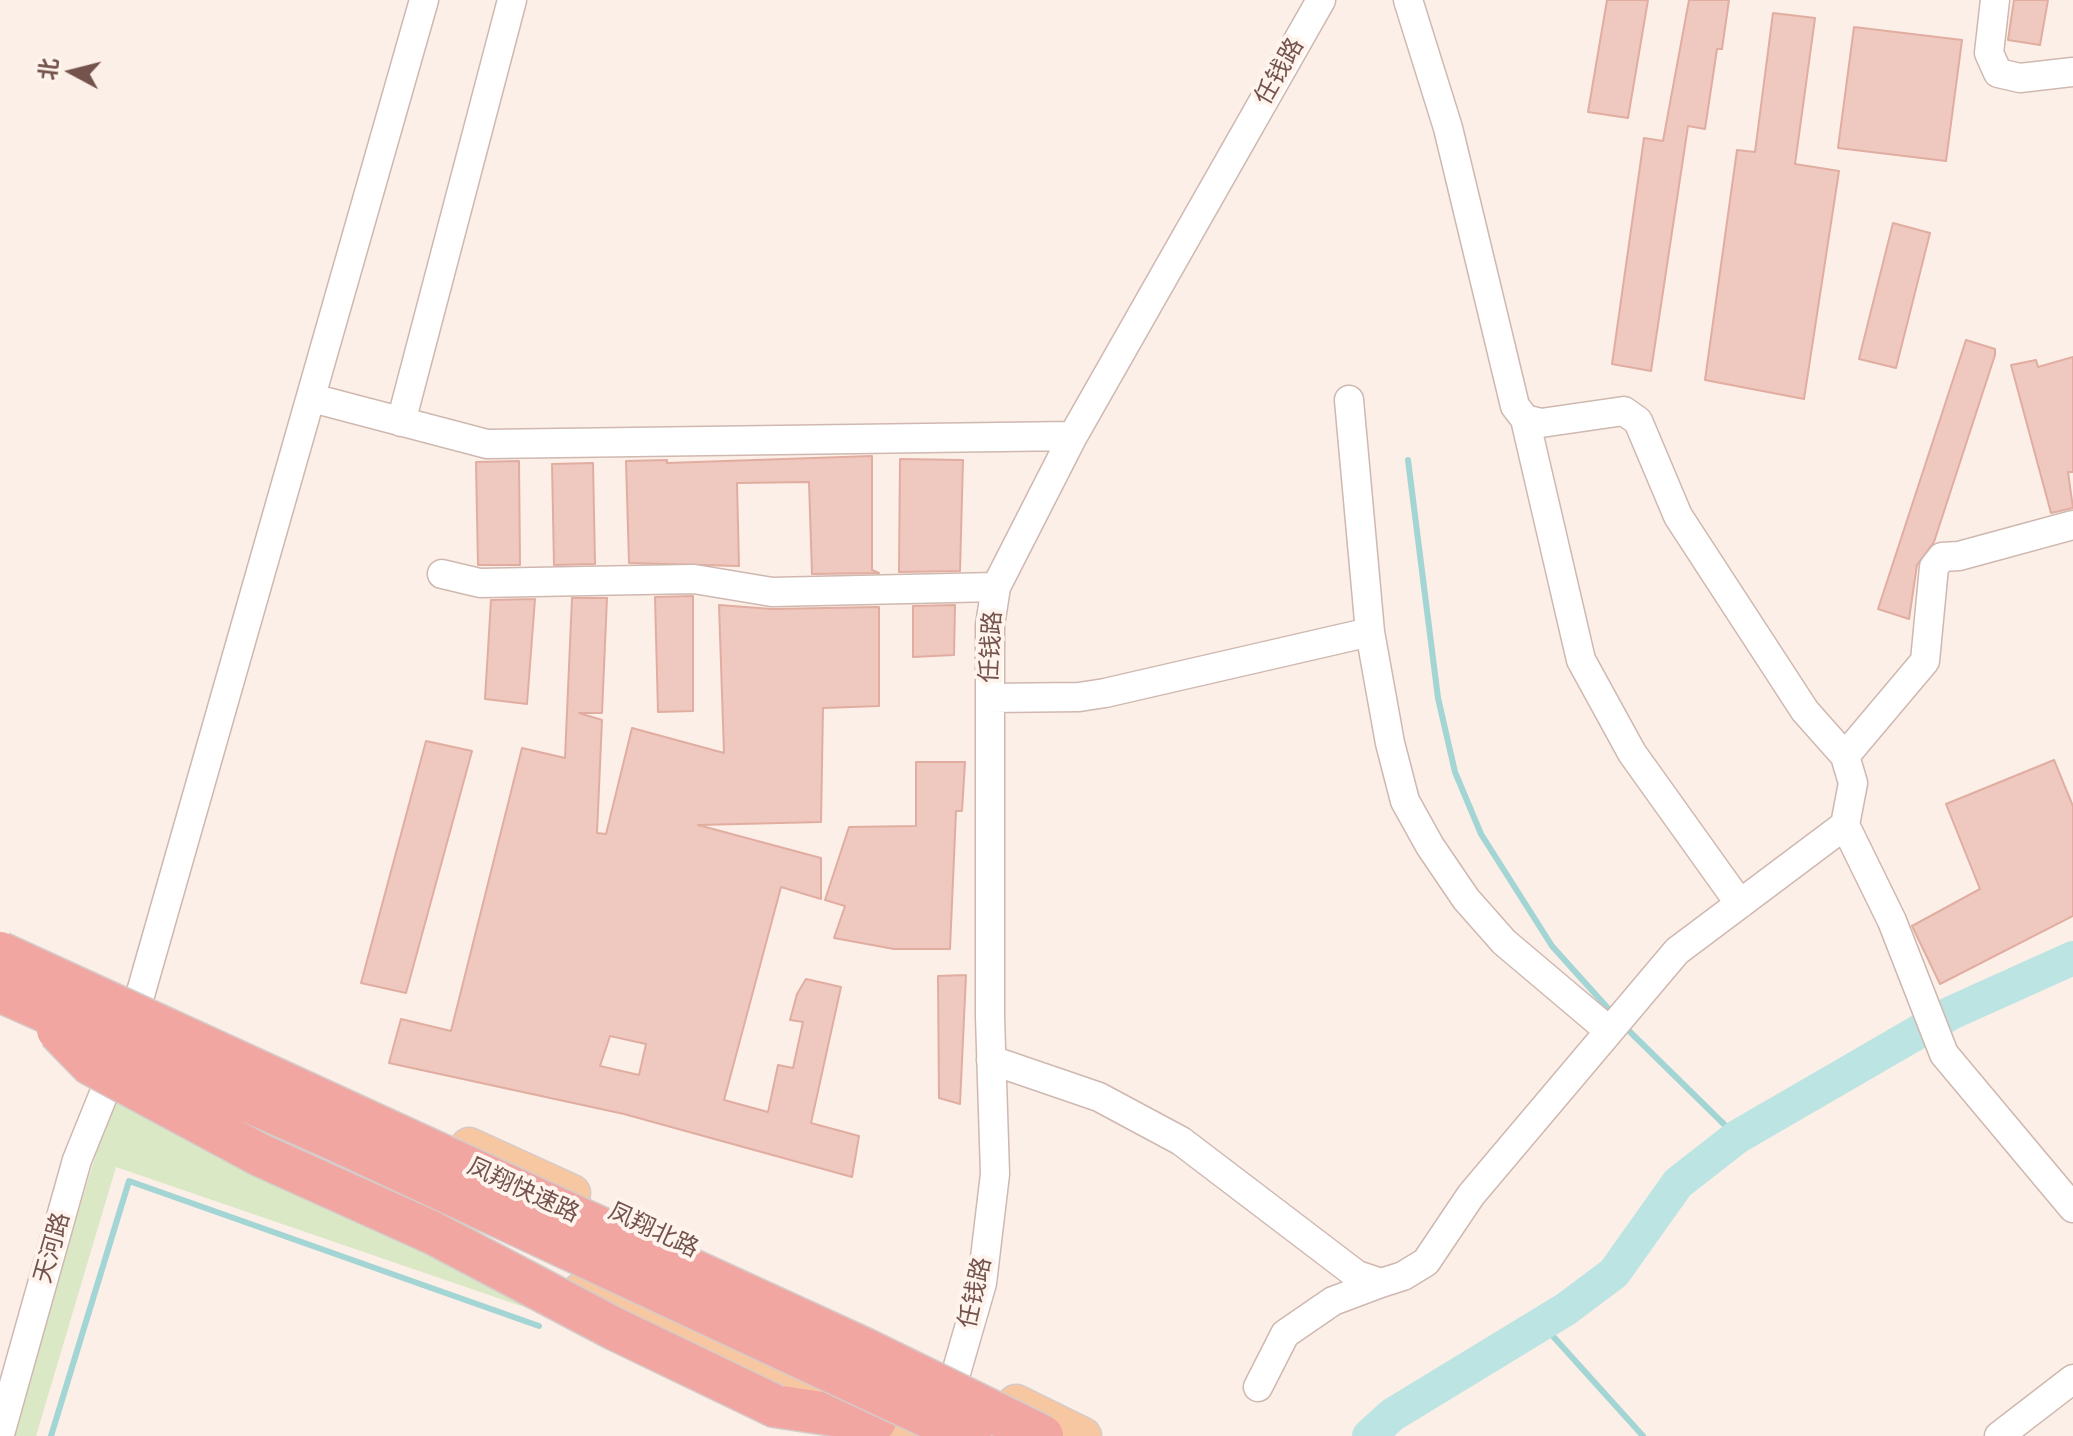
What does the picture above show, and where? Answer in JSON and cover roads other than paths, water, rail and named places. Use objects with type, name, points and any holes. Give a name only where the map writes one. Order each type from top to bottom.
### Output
[{"type":"highway","name":"凤翔快速路","points":[[0,953],[864,1349],[1042,1436]]},
{"type":"highway","name":"凤翔快速路","points":[[0,991],[19,1009],[334,1139],[970,1436]]},
{"type":"highway","points":[[19,1009],[91,1064],[260,1155],[433,1233],[615,1329],[775,1406],[890,1428]]},
{"type":"main road","name":"凤翔北路","points":[[0,940],[518,1167],[1083,1436]]},
{"type":"main road","points":[[19,1009],[115,1066],[554,1279],[890,1428]]},
{"type":"street","points":[[139,999],[424,0]]},
{"type":"street","points":[[401,422],[512,0]]},
{"type":"street","name":"任钱路","points":[[956,1373],[982,1283],[995,1174],[991,1060],[990,625],[996,587],[1073,436],[1321,0]]},
{"type":"street","points":[[1408,0],[1448,128],[1515,406],[1525,419],[1581,660],[1632,753],[1740,904]]},
{"type":"street","points":[[1995,0],[1989,53],[1998,73],[2020,78],[2073,72]]},
{"type":"street","points":[[312,398],[487,444],[1073,436]]},
{"type":"street","points":[[1349,400],[1370,632],[1390,743],[1405,801],[1430,846],[1466,899],[1504,942],[1607,1029]]},
{"type":"street","points":[[1525,419],[1541,423],[1624,411],[1638,421],[1678,516],[1805,711],[1845,756],[1853,783],[1845,825],[1913,971],[1944,1054],[2073,1208]]},
{"type":"street","points":[[1845,756],[1925,661],[1934,567],[1942,557],[1959,556],[2073,525]]},
{"type":"street","points":[[442,574],[480,583],[694,579],[772,592],[996,587]]},
{"type":"street","points":[[990,698],[1079,697],[1105,693],[1370,632]]},
{"type":"street","points":[[1258,1387],[1285,1334],[1333,1301],[1403,1276],[1426,1262],[1471,1195],[1607,1029],[1677,951],[1845,825]]},
{"type":"street","points":[[991,1060],[1099,1097],[1181,1141],[1347,1268],[1381,1283]]},
{"type":"street","name":"天河路","points":[[0,1434],[77,1160],[115,1066]]},
{"type":"street","points":[[1999,1436],[2073,1379]]},
{"type":"waterway","points":[[1408,460],[1438,698],[1455,772],[1481,834],[1552,946],[1614,1015]]},
{"type":"waterway","points":[[1369,1436],[1392,1415],[1566,1309],[1614,1273],[1678,1183],[1737,1137],[1951,1013],[2073,958]]},
{"type":"waterway","points":[[1624,1026],[1737,1137]]},
{"type":"waterway","points":[[51,1436],[129,1181],[539,1326]]},
{"type":"waterway","points":[[1541,1323],[1643,1436]]}]
